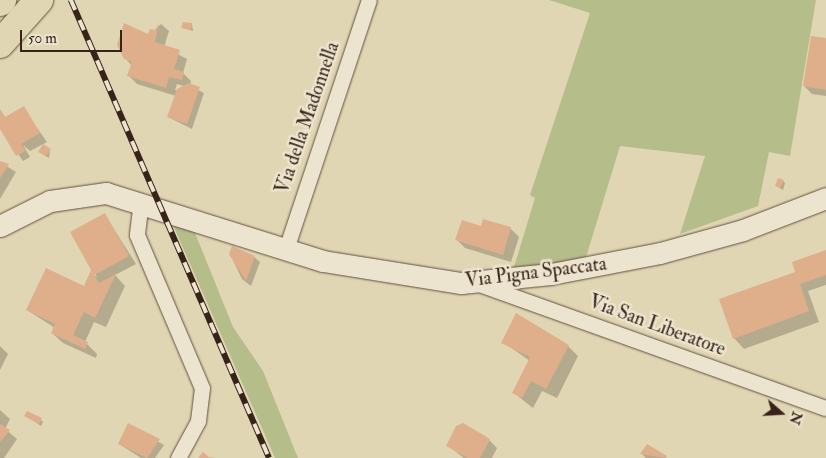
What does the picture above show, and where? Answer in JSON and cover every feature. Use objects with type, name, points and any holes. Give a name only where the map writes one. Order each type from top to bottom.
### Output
[{"type":"highway","points":[[0,44],[38,0]]},
{"type":"main road","name":"Via Pigna Spaccata","points":[[0,226],[50,202],[80,194],[135,198],[286,249],[366,271],[475,282],[551,274],[660,253],[743,230],[826,198]]},
{"type":"street","name":"Via della Madonnella","points":[[286,249],[369,0]]},
{"type":"street","points":[[135,198],[137,235],[202,388],[198,421],[178,458]]},
{"type":"street","name":"Via San Liberatore","points":[[475,282],[826,408]]},
{"type":"green space","points":[[549,0],[816,0],[790,156],[769,152],[758,206],[680,234],[705,156],[620,146],[584,264],[514,267],[535,198],[530,195],[590,13]]},
{"type":"green space","points":[[169,216],[191,223],[233,327],[263,371],[298,458],[275,458]]},
{"type":"building","points":[[159,21],[155,42],[180,50],[174,69],[184,72],[182,80],[169,77],[166,88],[127,76],[132,62],[124,59],[117,45],[124,23],[148,34],[150,29],[156,30]]},
{"type":"building","points":[[183,22],[192,23],[191,30],[181,28]]},
{"type":"building","points":[[811,36],[826,38],[826,90],[803,86]]},
{"type":"building","points":[[189,83],[200,87],[187,124],[167,117],[177,89]]},
{"type":"building","points":[[24,106],[40,133],[21,144],[25,151],[16,156],[0,129],[0,109],[5,117]]},
{"type":"building","points":[[43,144],[51,149],[46,156],[38,152]]},
{"type":"building","points":[[0,161],[9,164],[0,178]]},
{"type":"building","points":[[778,178],[784,180],[780,188],[775,186]]},
{"type":"building","points":[[105,213],[129,256],[94,275],[99,283],[116,274],[95,318],[84,312],[73,335],[88,342],[85,349],[51,333],[55,324],[26,310],[46,268],[84,286],[91,270],[70,232]]},
{"type":"building","points":[[483,219],[511,227],[503,255],[455,240],[462,220],[481,226]]},
{"type":"building","points":[[232,246],[255,256],[246,281],[229,254]]},
{"type":"building","points":[[826,250],[826,275],[800,284],[809,311],[733,339],[719,299],[795,272],[792,262]]},
{"type":"building","points":[[516,313],[569,345],[546,389],[531,381],[522,398],[512,393],[530,357],[501,343]]},
{"type":"building","points":[[27,411],[42,418],[39,424],[24,416]]},
{"type":"building","points":[[128,423],[160,439],[147,458],[118,444]]},
{"type":"building","points":[[463,423],[490,439],[480,458],[468,458],[446,446],[456,426]]},
{"type":"building","points":[[0,424],[10,430],[0,442]]},
{"type":"building","points":[[647,444],[667,456],[665,458],[640,454]]},
{"type":"building","points":[[203,452],[209,457],[216,458],[198,458]]},
{"type":"railway","points":[[71,0],[269,458]]}]
